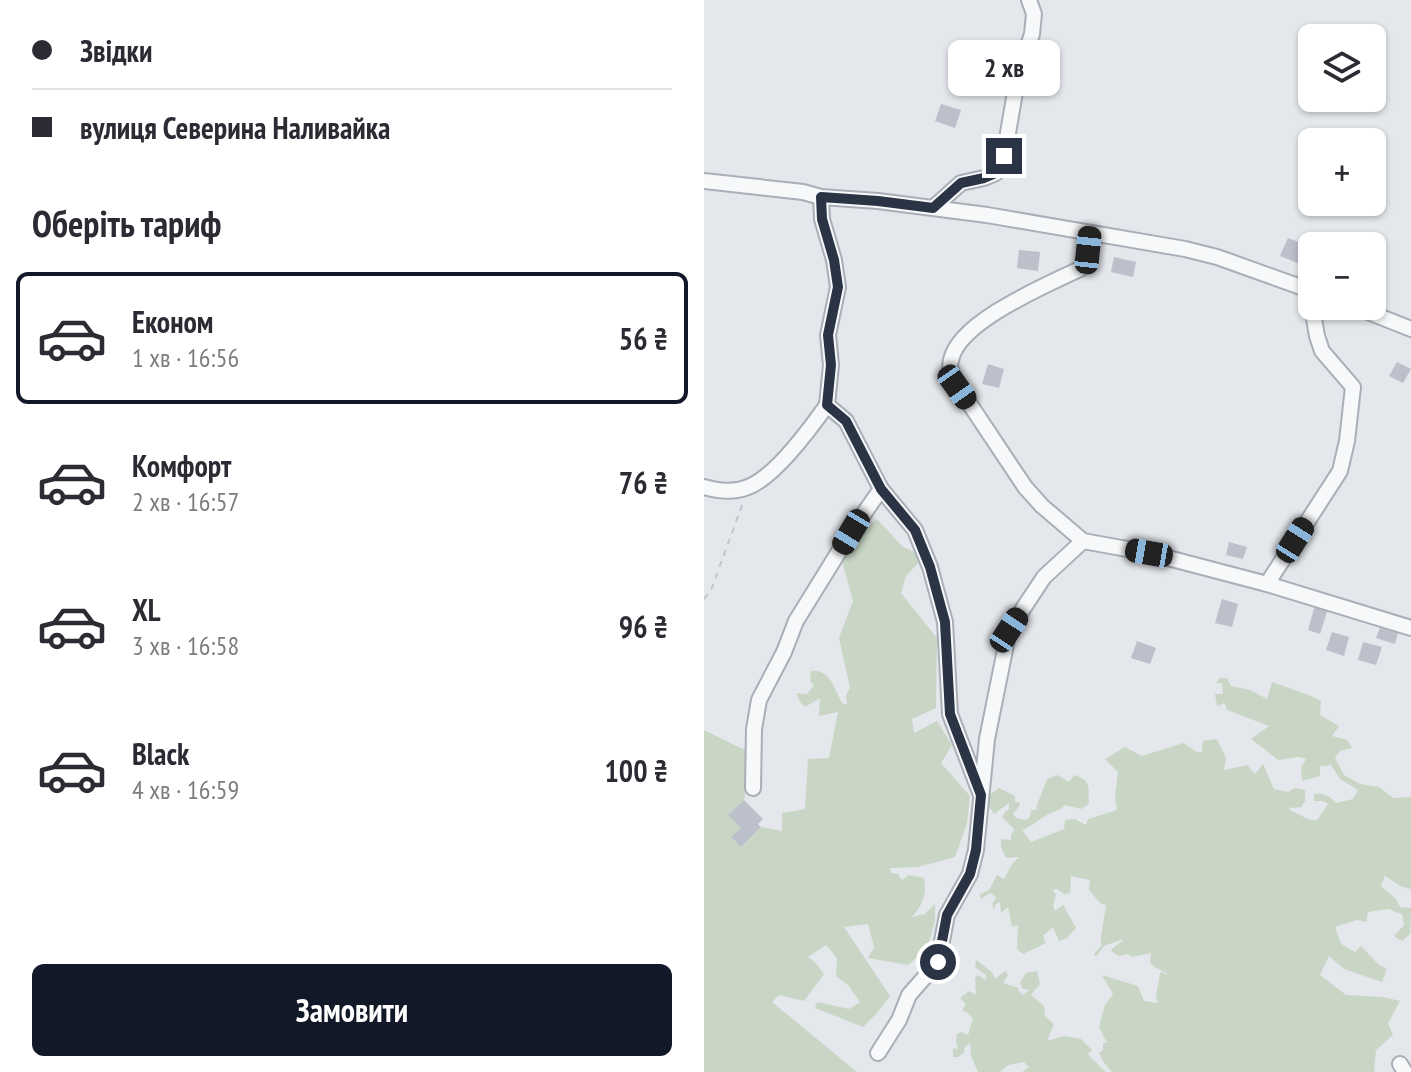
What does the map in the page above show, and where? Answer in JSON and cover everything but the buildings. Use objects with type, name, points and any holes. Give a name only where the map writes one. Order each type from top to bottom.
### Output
[{"type":"street","points":[[933,208],[961,183],[996,173],[1004,156],[1018,75],[1032,34],[1034,14],[1029,0]]},
{"type":"street","points":[[704,181],[987,215],[1151,243],[1206,254],[1298,286]]},
{"type":"street","points":[[704,487],[724,492],[749,487],[772,470],[806,435],[827,405],[831,365],[828,335],[838,287],[822,219],[821,197]]},
{"type":"street","points":[[1090,234],[1086,266],[1008,304],[970,331],[955,349],[950,365],[957,387],[1025,487],[1083,541],[1149,553],[1267,584],[1411,628]]},
{"type":"street","points":[[1386,319],[1411,329]]},
{"type":"street","points":[[1267,584],[1340,471],[1347,441],[1353,387],[1322,351],[1315,320]]},
{"type":"street","points":[[827,405],[846,421],[881,489],[915,530],[930,567],[945,622],[950,714],[981,795]]},
{"type":"street","points":[[753,788],[754,729],[759,700],[796,621],[881,489]]},
{"type":"street","points":[[878,1053],[899,1020],[909,995],[938,962],[947,915],[970,874],[976,850],[987,739],[1009,630],[1044,577],[1083,541]]},
{"type":"path","points":[[704,599],[711,590],[749,487]]},
{"type":"green space","points":[[877,519],[903,547],[917,553],[920,561],[906,576],[901,593],[937,638],[936,708],[912,719],[914,733],[937,721],[952,745],[941,763],[970,796],[967,824],[955,857],[918,867],[890,868],[891,873],[898,874],[902,880],[909,875],[924,878],[923,899],[912,917],[925,914],[935,904],[935,921],[927,949],[908,965],[868,958],[874,947],[868,924],[844,927],[890,996],[863,1027],[815,1008],[817,1002],[849,1009],[860,1002],[848,985],[836,976],[837,958],[826,945],[808,957],[824,974],[804,1001],[779,995],[772,1002],[857,1072],[704,1072],[704,730],[753,754],[744,800],[729,814],[741,828],[732,838],[741,847],[761,827],[782,831],[782,813],[805,809],[808,759],[829,758],[838,712],[819,716],[820,698],[805,707],[796,693],[807,694],[814,685],[810,681],[811,671],[817,671],[827,676],[842,703],[847,705],[846,695],[850,688],[839,638],[853,601],[840,554]]},
{"type":"green space","points":[[1220,678],[1227,678],[1231,686],[1250,690],[1267,699],[1272,682],[1321,701],[1320,715],[1339,726],[1332,736],[1347,740],[1352,748],[1340,751],[1335,758],[1344,775],[1360,784],[1379,787],[1393,798],[1411,797],[1411,889],[1385,876],[1381,886],[1396,899],[1400,907],[1411,908],[1410,934],[1402,941],[1394,936],[1404,925],[1402,914],[1388,909],[1368,912],[1366,922],[1357,920],[1335,927],[1341,944],[1355,952],[1361,946],[1387,969],[1382,982],[1344,969],[1329,956],[1320,975],[1346,995],[1400,1001],[1388,1023],[1393,1035],[1376,1050],[1374,1072],[1112,1072],[1099,1053],[1103,1050],[1103,1043],[1107,1043],[1099,1027],[1105,1005],[1113,994],[1102,975],[1138,986],[1144,1001],[1158,1003],[1156,996],[1160,973],[1167,973],[1150,962],[1151,953],[1132,957],[1128,954],[1119,956],[1111,951],[1123,939],[1104,946],[1096,957],[1094,954],[1101,946],[1106,905],[1100,903],[1089,890],[1090,880],[1071,876],[1070,893],[1053,890],[1056,895],[1055,911],[1063,905],[1076,928],[1067,938],[1059,941],[1053,927],[1043,936],[1046,943],[1023,954],[1017,949],[1018,925],[1012,927],[1008,907],[1001,913],[1000,902],[994,910],[992,904],[996,897],[990,893],[981,899],[979,895],[989,890],[997,875],[1004,879],[1019,857],[1006,858],[1001,847],[1001,839],[1011,840],[1015,830],[1002,817],[1009,809],[1009,803],[994,814],[984,807],[986,797],[999,788],[1015,796],[1015,802],[1020,805],[1013,814],[1026,820],[1031,810],[1036,810],[1047,779],[1057,775],[1069,782],[1074,775],[1086,782],[1089,804],[1081,809],[1065,805],[1022,830],[1031,842],[1064,829],[1065,820],[1075,819],[1086,825],[1088,819],[1117,810],[1118,772],[1105,759],[1125,747],[1142,756],[1183,743],[1202,752],[1203,741],[1217,739],[1226,758],[1224,770],[1247,765],[1255,774],[1263,764],[1274,789],[1288,792],[1295,788],[1305,790],[1305,801],[1301,807],[1289,808],[1310,819],[1317,820],[1328,804],[1314,801],[1314,794],[1326,796],[1336,803],[1353,799],[1358,790],[1340,779],[1331,765],[1320,766],[1320,776],[1302,781],[1301,767],[1306,759],[1278,760],[1251,739],[1269,726],[1227,710],[1225,703],[1217,706],[1215,694],[1223,694],[1222,683],[1216,683]]},
{"type":"green space","points":[[976,960],[993,973],[995,979],[1005,971],[1008,975],[1003,983],[1019,988],[1023,995],[1029,990],[1023,989],[1020,983],[1026,973],[1037,971],[1040,984],[1031,995],[1044,1006],[1045,1016],[1054,1024],[1047,1041],[1064,1036],[1081,1039],[1092,1050],[1088,1054],[1090,1057],[1106,1072],[1022,1072],[1029,1067],[1024,1062],[1008,1065],[1000,1072],[978,1072],[971,1056],[970,1043],[964,1048],[965,1052],[953,1057],[953,1048],[958,1049],[957,1034],[968,1035],[973,1019],[962,1010],[966,1004],[960,998],[969,991],[976,995],[975,978],[978,975],[986,980],[986,975],[975,967]]},
{"type":"route","points":[[938,962],[947,915],[970,874],[976,850],[981,795],[950,714],[945,622],[930,567],[915,530],[881,489],[846,421],[827,405],[831,365],[828,335],[838,287],[822,219],[821,197],[933,208],[961,183],[996,173],[1004,156]]}]
